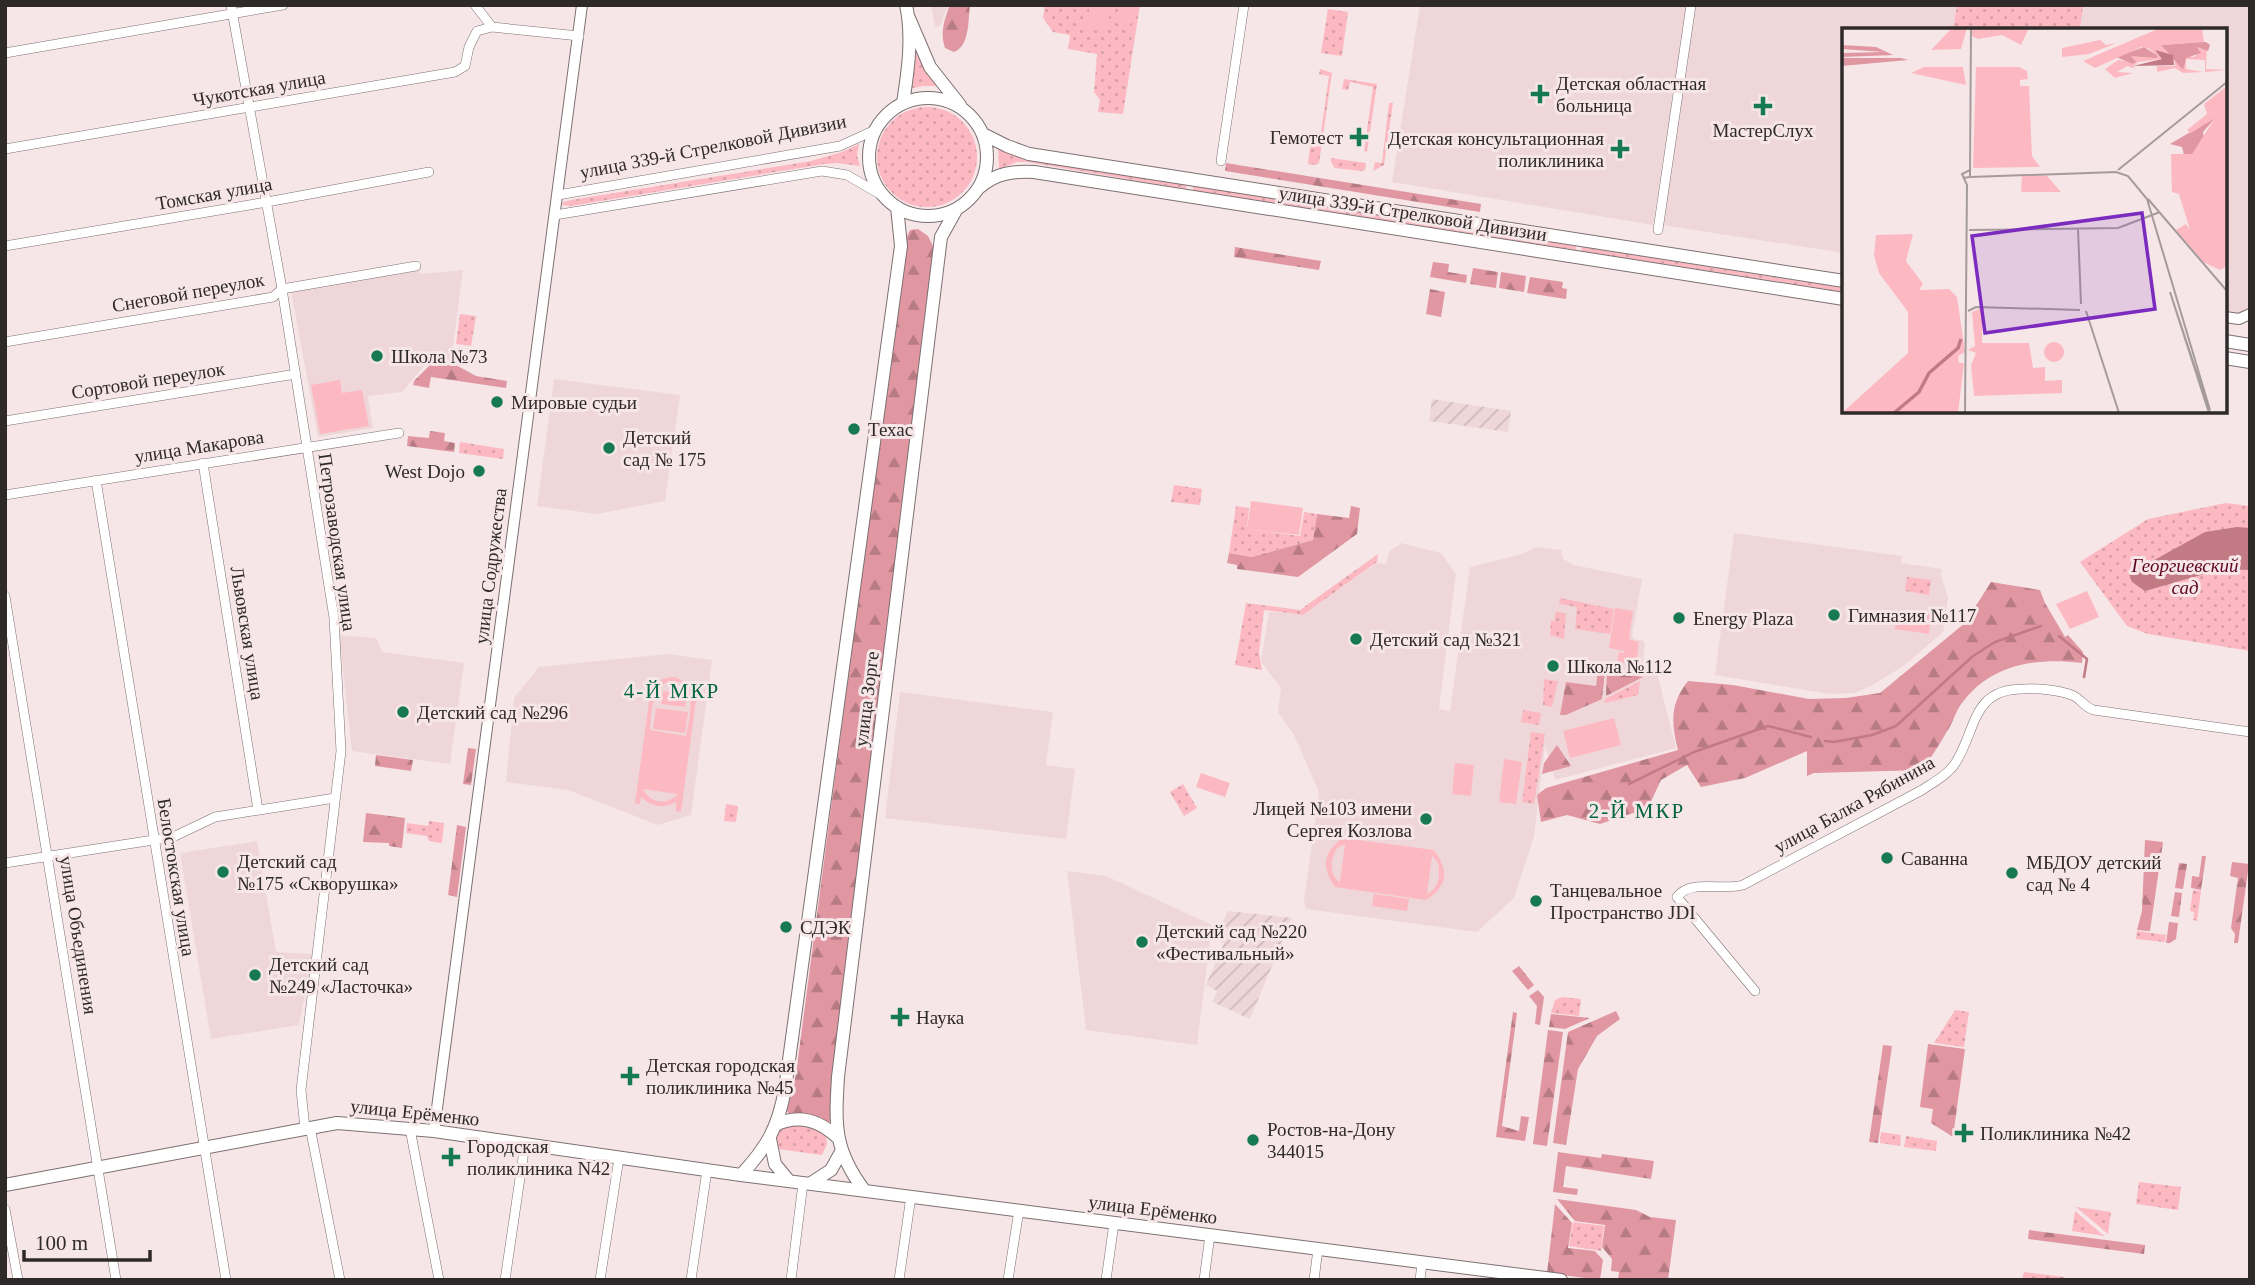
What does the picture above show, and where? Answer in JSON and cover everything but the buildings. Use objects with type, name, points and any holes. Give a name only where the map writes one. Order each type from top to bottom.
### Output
[{"type":"main road","points":[[903,103],[909,62],[907,12]]},
{"type":"main road","points":[[907,12],[930,67],[975,120],[983,134],[988,152],[980,187],[956,210],[926,216],[911,214],[897,207],[883,196],[874,181],[869,164],[869,147],[875,130],[892,110],[903,103],[923,98],[944,100],[963,108]]},
{"type":"main road","name":"улица 339-й Стрелковой Дивизии","points":[[983,134],[1029,154],[1842,281]]},
{"type":"main road","name":"улица 339-й Стрелковой Дивизии","points":[[980,187],[994,177],[1009,172],[1034,172],[1842,299]]},
{"type":"main road","name":"улица Зорге","points":[[770,1139],[785,1089],[901,246],[897,207]]},
{"type":"main road","name":"улица Зорге","points":[[864,1190],[846,1165],[837,1137],[838,1077],[941,237],[956,210]]},
{"type":"main road","points":[[2227,341],[2250,345]]},
{"type":"main road","points":[[2227,358],[2250,362]]},
{"type":"main road","points":[[775,1125],[792,1119],[810,1120],[837,1137]]},
{"type":"main road","name":"улица Ерёменко","points":[[5,1185],[337,1123],[434,1132],[741,1175],[1519,1277],[1561,1280]]},
{"type":"main road","points":[[741,1175],[770,1139]]},
{"type":"main road","points":[[770,1139],[775,1164],[789,1181]]},
{"type":"main road","points":[[807,1183],[831,1170],[841,1152]]},
{"type":"street","points":[[5,53],[232,10],[283,5]]},
{"type":"street","points":[[475,5],[492,27],[579,36]]},
{"type":"street","name":"улица Содружества","points":[[434,1132],[583,5]]},
{"type":"street","points":[[1221,161],[1244,5]]},
{"type":"street","points":[[1658,230],[1691,5]]},
{"type":"street","name":"Петрозаводская улица","points":[[232,10],[282,289],[334,618],[341,739],[303,1070],[302,1106],[308,1128]]},
{"type":"street","name":"Чукотская улица","points":[[5,149],[455,72],[465,66],[469,47],[477,31],[492,27]]},
{"type":"street","name":"улица 339-й Стрелковой Дивизии","points":[[558,195],[840,146],[875,130]]},
{"type":"street","name":"улица 339-й Стрелковой Дивизии","points":[[555,215],[822,171],[847,175],[883,196]]},
{"type":"street","name":"Томская улица","points":[[5,246],[429,172]]},
{"type":"street","name":"Снеговой переулок","points":[[5,342],[273,297],[282,289],[416,266]]},
{"type":"street","points":[[2227,317],[2239,319],[2250,314]]},
{"type":"street","name":"Сортовой переулок","points":[[5,421],[296,374]]},
{"type":"street","name":"улица Макарова","points":[[5,495],[399,433]]},
{"type":"street","name":"Львовская улица","points":[[203,463],[258,810]]},
{"type":"street","name":"Белостокская улица","points":[[96,480],[153,841],[207,1149],[226,1280]]},
{"type":"street","name":"улица Объединения","points":[[5,596],[116,1280]]},
{"type":"street","name":"улица Балка Рябинина","points":[[1755,990],[1677,897],[1682,890],[1732,888],[1742,885],[1923,790],[1956,763],[1975,719],[1989,697],[2006,689],[2033,688],[2071,695],[2085,707],[2094,710],[2250,732]]},
{"type":"street","points":[[5,863],[153,841],[173,837],[215,817],[335,798]]},
{"type":"street","points":[[308,1128],[340,1280]]},
{"type":"street","points":[[410,1129],[439,1280]]},
{"type":"street","points":[[505,1280],[525,1144]]},
{"type":"street","points":[[600,1280],[618,1157]]},
{"type":"street","points":[[691,1280],[707,1170]]},
{"type":"street","points":[[791,1280],[807,1183]]},
{"type":"street","points":[[899,1280],[911,1196]]},
{"type":"street","points":[[5,1209],[18,1280]]},
{"type":"street","points":[[1008,1280],[1018,1210]]},
{"type":"street","points":[[1106,1280],[1114,1223]]},
{"type":"street","points":[[1204,1280],[1210,1235]]},
{"type":"street","points":[[1314,1280],[1318,1249]]},
{"type":"street","points":[[1420,1280],[1422,1263]]},
{"type":"shaded area","points":[[931,5],[948,5],[940,26],[935,27]]},
{"type":"shaded area","name":"Детская областная больница","points":[[1420,5],[1687,5],[1653,225],[1392,182]]},
{"type":"shaded area","points":[[1695,5],[2250,5],[2250,307],[2243,313],[2227,313],[2227,28],[1842,28],[1842,253],[1662,225]]},
{"type":"shaded area","name":"Школа №73","points":[[419,269],[420,274],[463,270],[451,361],[430,359],[402,392],[368,396],[373,428],[318,437],[291,291]]},
{"type":"shaded area","name":"Детский сад № 175","points":[[554,379],[680,395],[665,501],[597,514],[537,506]]},
{"type":"shaded area","points":[[1432,399],[1511,411],[1508,432],[1429,421]]},
{"type":"shaded area","points":[[2237,527],[2250,528],[2250,570],[2222,569],[2145,591],[2132,582],[2129,574],[2205,532]]},
{"type":"shaded area","name":"Гимназия №117","points":[[1734,533],[1902,556],[1901,563],[1942,569],[1941,576],[1948,598],[1943,632],[1905,665],[1855,693],[1830,694],[1715,675]]},
{"type":"shaded area","points":[[1401,543],[1441,553],[1456,574],[1439,709],[1450,711],[1470,567],[1522,554],[1535,547],[1561,550],[1563,559],[1574,565],[1642,579],[1632,635],[1634,639],[1644,641],[1643,663],[1656,669],[1676,748],[1555,780],[1545,745],[1534,836],[1514,898],[1477,932],[1306,909],[1304,901],[1319,792],[1294,735],[1278,712],[1281,688],[1261,662],[1269,612],[1303,615],[1377,563],[1386,564],[1389,552]]},
{"type":"shaded area","name":"Детский сад №296","points":[[339,635],[376,638],[382,652],[464,663],[450,764],[352,751]]},
{"type":"shaded area","points":[[667,654],[712,660],[691,815],[658,825],[568,790],[506,782],[514,698],[539,667]]},
{"type":"shaded area","points":[[900,692],[1053,712],[1046,765],[1075,769],[1066,839],[885,818]]},
{"type":"shaded area","points":[[257,841],[276,952],[313,954],[299,1025],[211,1039],[180,853]]},
{"type":"shaded area","name":"Детский сад №220 «Фестивальный»","points":[[1067,871],[1106,876],[1212,925],[1197,1045],[1086,1030]]},
{"type":"shaded area","points":[[1228,911],[1292,918],[1250,1019],[1212,1002],[1217,991],[1206,985],[1224,943],[1215,939]]},
{"type":"green space","points":[[950,5],[970,5],[966,38],[954,52],[945,48],[943,37],[944,21]]},
{"type":"green space","points":[[1045,5],[1140,5],[1123,114],[1098,112],[1100,100],[1094,92],[1097,54],[1068,49],[1070,35],[1053,32],[1043,18]]},
{"type":"green space","points":[[1090,5],[1111,5],[1107,32],[1086,29]]},
{"type":"green space","points":[[1119,5],[1133,5],[1130,25],[1116,23]]},
{"type":"green space","points":[[1957,5],[2083,5],[2080,28],[1953,28]]},
{"type":"green space","points":[[1328,9],[1348,12],[1342,56],[1321,53]]},
{"type":"green space","points":[[915,51],[927,73],[938,86],[907,89]]},
{"type":"green space","points":[[1320,69],[1332,73],[1319,163],[1316,165],[1308,164],[1312,132],[1321,132],[1329,76],[1319,74]]},
{"type":"green space","points":[[1344,79],[1377,84],[1367,152],[1364,151],[1373,87],[1350,82],[1348,90],[1342,89]]},
{"type":"green space","points":[[1389,103],[1393,103],[1384,165],[1373,171],[1375,162],[1382,163]]},
{"type":"green space","points":[[927,107],[946,111],[962,122],[973,138],[977,157],[973,176],[962,192],[946,203],[927,207],[908,203],[892,192],[881,176],[877,157],[881,138],[892,122],[908,111]]},
{"type":"green space","points":[[859,144],[857,155],[860,166],[824,164],[571,206],[562,205],[563,202],[571,200],[811,161]]},
{"type":"green space","points":[[998,146],[1187,184],[1186,189],[1027,162],[1017,162],[999,169]]},
{"type":"green space","points":[[1331,158],[1366,163],[1365,170],[1335,168]]},
{"type":"green space","points":[[1226,163],[1481,204],[1480,212],[1225,171]]},
{"type":"green space","points":[[1193,185],[1576,246],[1576,250],[1193,190]]},
{"type":"green space","points":[[918,229],[928,236],[934,248],[832,1120],[828,1123],[790,1115],[787,1111],[796,1074],[906,238],[910,230]]},
{"type":"green space","points":[[1235,247],[1321,261],[1319,270],[1234,257]]},
{"type":"green space","points":[[1582,247],[1842,288],[1842,292],[1581,251]]},
{"type":"green space","points":[[1433,262],[1449,264],[1448,272],[1467,275],[1466,283],[1430,277]]},
{"type":"green space","points":[[1473,268],[1498,272],[1496,288],[1470,284]]},
{"type":"green space","points":[[1501,272],[1526,276],[1524,292],[1499,288]]},
{"type":"green space","points":[[1530,277],[1563,282],[1562,288],[1567,289],[1566,299],[1527,293]]},
{"type":"green space","points":[[1430,289],[1445,292],[1441,317],[1426,314]]},
{"type":"green space","points":[[460,314],[476,316],[471,346],[456,344]]},
{"type":"green space","points":[[433,362],[456,365],[476,376],[507,381],[506,388],[431,377],[429,388],[413,385]]},
{"type":"green space","points":[[340,380],[342,393],[362,390],[369,426],[320,434],[311,385]]},
{"type":"green space","points":[[430,431],[445,433],[444,441],[455,443],[454,452],[407,446],[408,436],[429,438]]},
{"type":"green space","points":[[460,442],[504,449],[503,459],[459,453]]},
{"type":"green space","points":[[1174,485],[1202,489],[1200,505],[1171,502]]},
{"type":"green space","points":[[1251,501],[1303,508],[1299,535],[1247,529]]},
{"type":"green space","name":"Георгиевский сад","points":[[2226,503],[2250,506],[2250,651],[2148,634],[2127,626],[2080,562],[2148,519]]},
{"type":"green space","points":[[1236,506],[1249,508],[1247,529],[1300,536],[1304,512],[1317,514],[1313,540],[1252,557],[1229,553]]},
{"type":"green space","points":[[1351,506],[1360,508],[1357,534],[1298,577],[1237,569],[1237,565],[1227,563],[1229,553],[1252,557],[1313,540],[1317,514],[1349,518]]},
{"type":"green space","points":[[1378,554],[1377,562],[1303,615],[1264,610],[1259,653],[1262,670],[1235,665],[1246,603],[1300,610]]},
{"type":"green space","points":[[1907,577],[1931,580],[1929,595],[1905,591]]},
{"type":"green space","points":[[1991,582],[2040,590],[2065,637],[2068,635],[2083,652],[2082,663],[2029,663],[2012,667],[1982,682],[1958,709],[1923,770],[1814,773],[1807,776],[1807,751],[1745,778],[1701,787],[1687,765],[1661,780],[1648,808],[1600,824],[1567,815],[1541,822],[1537,795],[1546,788],[1678,750],[1674,731],[1675,706],[1688,681],[1733,685],[1809,699],[1846,698],[1880,693],[1965,623]]},
{"type":"green space","points":[[2087,591],[2099,617],[2070,629],[2056,604]]},
{"type":"green space","points":[[1560,598],[1614,609],[1610,634],[1575,629],[1577,607],[1559,604]]},
{"type":"green space","points":[[1615,608],[1633,611],[1629,639],[1639,642],[1636,665],[1617,662],[1619,652],[1624,651],[1609,648]]},
{"type":"green space","points":[[1897,610],[1931,615],[1929,634],[1895,629]]},
{"type":"green space","points":[[1556,611],[1566,614],[1564,639],[1550,635],[1551,621],[1554,621]]},
{"type":"green space","points":[[1598,670],[1605,671],[1602,699],[1566,715],[1560,715],[1566,682],[1596,686]]},
{"type":"green space","points":[[1607,671],[1643,677],[1606,696]]},
{"type":"green space","points":[[670,677],[690,685],[696,700],[681,812],[676,811],[676,802],[658,806],[641,797],[640,804],[635,803],[650,695],[659,681]],"holes":[[[669,681],[680,682],[689,693],[690,714],[686,736],[650,730],[655,696]],[[643,789],[677,794],[678,794],[668,800],[659,801],[654,800]]]},
{"type":"green space","points":[[1544,679],[1558,681],[1552,707],[1543,705]]},
{"type":"green space","points":[[1640,681],[1638,695],[1605,703],[1605,699]]},
{"type":"green space","points":[[663,691],[687,694],[685,707],[661,704]]},
{"type":"green space","points":[[656,708],[688,712],[685,733],[653,729]]},
{"type":"green space","points":[[1523,710],[1541,713],[1539,725],[1521,722]]},
{"type":"green space","points":[[1614,718],[1621,745],[1570,758],[1563,731]]},
{"type":"green space","points":[[1531,732],[1545,734],[1534,804],[1522,802]]},
{"type":"green space","points":[[1557,745],[1571,766],[1542,774],[1544,763]]},
{"type":"green space","points":[[468,748],[476,749],[471,785],[463,784]]},
{"type":"green space","points":[[376,755],[413,760],[411,771],[375,766]]},
{"type":"green space","points":[[1504,759],[1522,762],[1516,804],[1499,802]]},
{"type":"green space","points":[[1455,763],[1474,765],[1471,796],[1452,794]]},
{"type":"green space","points":[[1201,773],[1230,783],[1225,797],[1196,787]]},
{"type":"green space","points":[[1183,784],[1197,808],[1184,816],[1170,792]]},
{"type":"green space","points":[[726,804],[738,806],[736,822],[724,821]]},
{"type":"green space","points":[[366,813],[405,818],[402,848],[389,846],[389,843],[363,842]]},
{"type":"green space","points":[[429,821],[444,823],[442,843],[429,841],[427,836],[406,833],[407,823],[428,826]]},
{"type":"green space","points":[[457,825],[466,827],[457,897],[448,895]]},
{"type":"green space","points":[[1343,838],[1434,850],[1444,871],[1442,883],[1426,900],[1335,887],[1326,867],[1326,860],[1336,843]],"holes":[[[1345,844],[1340,881],[1339,882],[1333,874],[1332,862],[1337,848]],[[1432,856],[1438,863],[1439,877],[1437,885],[1427,894]]]},
{"type":"green space","points":[[2145,840],[2163,842],[2150,931],[2137,930],[2142,911]]},
{"type":"green space","points":[[2202,856],[2206,856],[2201,890],[2191,888],[2192,876],[2199,877]]},
{"type":"green space","points":[[2232,862],[2249,864],[2238,943],[2234,943],[2235,934],[2231,928],[2238,878],[2230,876]]},
{"type":"green space","points":[[2179,863],[2187,864],[2183,889],[2175,888]]},
{"type":"green space","points":[[2193,890],[2201,891],[2197,921],[2193,920],[2194,912],[2190,911]]},
{"type":"green space","points":[[2175,892],[2182,893],[2179,917],[2171,916]]},
{"type":"green space","points":[[1374,894],[1409,899],[1407,911],[1372,906]]},
{"type":"green space","points":[[2169,922],[2178,923],[2176,939],[2166,943]]},
{"type":"green space","points":[[2137,931],[2166,935],[2165,942],[2136,939]]},
{"type":"green space","points":[[1519,966],[1534,985],[1528,990],[1512,971]]},
{"type":"green space","points":[[1538,990],[1544,997],[1540,1025],[1535,1024],[1537,1006],[1529,996]]},
{"type":"green space","points":[[1562,997],[1581,999],[1579,1016],[1551,1013],[1555,1000]]},
{"type":"green space","points":[[1955,1010],[1969,1012],[1964,1047],[1934,1043]]},
{"type":"green space","points":[[1616,1011],[1620,1019],[1597,1036],[1578,1069],[1566,1145],[1553,1143],[1568,1032]]},
{"type":"green space","points":[[1513,1012],[1517,1013],[1502,1126],[1519,1131],[1521,1116],[1529,1117],[1525,1141],[1496,1137]]},
{"type":"green space","points":[[1551,1014],[1590,1018],[1565,1029],[1549,1027]]},
{"type":"green space","points":[[1548,1030],[1563,1032],[1547,1146],[1533,1144]]},
{"type":"green space","points":[[1928,1044],[1965,1049],[1953,1137],[1931,1123],[1933,1109],[1920,1107]]},
{"type":"green space","points":[[1883,1045],[1892,1046],[1878,1143],[1869,1142]]},
{"type":"green space","points":[[808,1123],[826,1136],[827,1144],[822,1155],[778,1149],[776,1137],[783,1125]]},
{"type":"green space","points":[[1881,1132],[1901,1135],[1900,1146],[1880,1143]]},
{"type":"green space","points":[[1906,1136],[1937,1141],[1936,1151],[1904,1147]]},
{"type":"green space","points":[[1558,1152],[1601,1158],[1602,1154],[1654,1161],[1651,1179],[1566,1166],[1563,1187],[1578,1189],[1577,1195],[1553,1192]]},
{"type":"green space","points":[[2139,1182],[2181,1187],[2178,1210],[2136,1204]]},
{"type":"green space","points":[[1557,1199],[1636,1210],[1650,1217],[1676,1220],[1668,1280],[1618,1280],[1619,1272],[1611,1271],[1612,1259],[1602,1247],[1605,1225],[1575,1221]]},
{"type":"green space","points":[[1555,1204],[1572,1223],[1568,1248],[1595,1251],[1603,1260],[1600,1280],[1547,1273]]},
{"type":"green space","points":[[2076,1207],[2111,1212],[2108,1234]]},
{"type":"green space","points":[[2075,1211],[2104,1236],[2072,1231]]},
{"type":"green space","points":[[1573,1222],[1604,1226],[1601,1251],[1569,1246]]},
{"type":"green space","points":[[2029,1230],[2145,1245],[2144,1254],[2028,1239]]},
{"type":"green space","points":[[2024,1272],[2064,1277],[2064,1280],[2022,1280]]},
{"type":"waterway","points":[[1825,741],[1834,742],[1872,735],[1896,726],[1973,656],[1995,642],[2041,626]]},
{"type":"waterway","points":[[2059,636],[2087,659],[2084,677]]},
{"type":"waterway","points":[[1629,784],[1694,752],[1768,726],[1811,737]]},
{"type":"place","name":"Детская областная больница","points":[[1540,94]]},
{"type":"place","name":"МастерСлух","points":[[1763,106]]},
{"type":"place","name":"Гемотест","points":[[1359,137]]},
{"type":"place","name":"Детская консультационная поликлиника","points":[[1620,149]]},
{"type":"place","name":"Школа №73","points":[[377,356]]},
{"type":"place","name":"Мировые судьи","points":[[497,402]]},
{"type":"place","name":"Техас","points":[[854,429]]},
{"type":"place","name":"Детский сад № 175","points":[[609,448]]},
{"type":"place","name":"West Dojo","points":[[479,471]]},
{"type":"place","name":"Гимназия №117","points":[[1834,615]]},
{"type":"place","name":"Energy Plaza","points":[[1679,618]]},
{"type":"place","name":"Детский сад №321","points":[[1356,639]]},
{"type":"place","name":"Школа №112","points":[[1553,666]]},
{"type":"place","name":"Детский сад №296","points":[[403,712]]},
{"type":"place","name":"Лицей №103 имени Сергея Козлова","points":[[1426,819]]},
{"type":"place","name":"Саванна","points":[[1887,858]]},
{"type":"place","name":"Детский сад №175 «Скворушка»","points":[[223,872]]},
{"type":"place","name":"МБДОУ детский сад № 4","points":[[2012,873]]},
{"type":"place","name":"Танцевальное Пространство JDI","points":[[1536,901]]},
{"type":"place","name":"СДЭК","points":[[786,927]]},
{"type":"place","name":"Детский сад №220 «Фестивальный»","points":[[1142,942]]},
{"type":"place","name":"Детский сад №249 «Ласточка»","points":[[255,975]]},
{"type":"place","name":"Наука","points":[[900,1017]]},
{"type":"place","name":"Детская городская поликлиника №45","points":[[630,1076]]},
{"type":"place","name":"Поликлиника №42","points":[[1964,1133]]},
{"type":"place","name":"Ростов-на-Дону 344015","points":[[1253,1140]]},
{"type":"place","name":"Городская поликлиника N42","points":[[451,1157]]},
{"type":"district","name":"4-Й МКР","points":[[672,691]]},
{"type":"district","name":"2-Й МКР","points":[[1637,811]]}]
